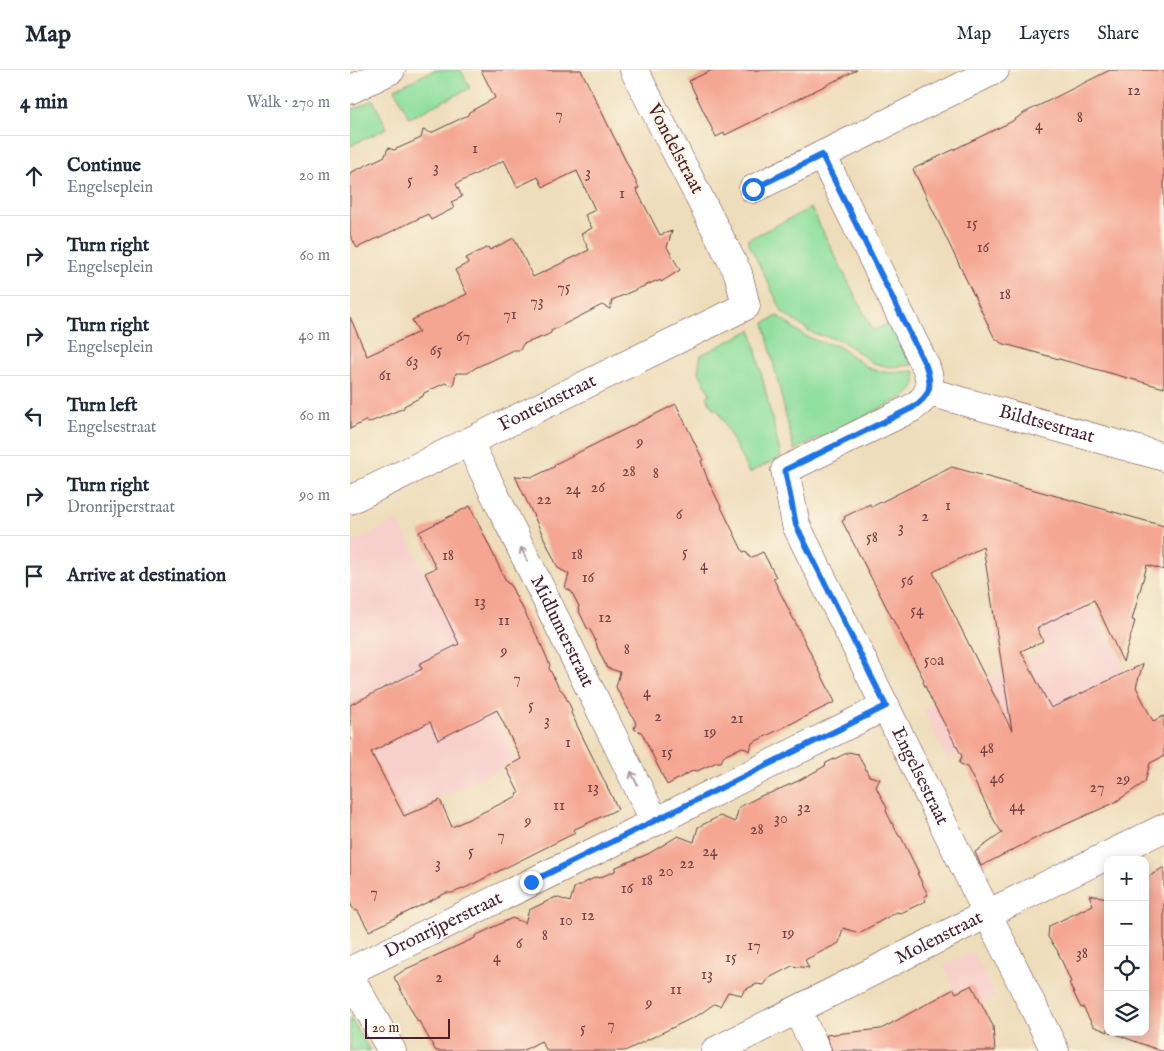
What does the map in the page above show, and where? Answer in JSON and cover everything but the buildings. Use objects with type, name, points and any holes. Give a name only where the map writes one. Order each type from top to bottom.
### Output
[{"type":"street","points":[[350,90],[391,70]]},
{"type":"street","name":"Vondelstraat","points":[[634,70],[682,167],[702,201],[738,273],[746,306]]},
{"type":"street","points":[[753,189],[995,70]]},
{"type":"street","points":[[822,155],[926,366],[930,379],[929,392]]},
{"type":"street","name":"Fonteinstraat","points":[[350,500],[746,306]]},
{"type":"street","name":"Bildtsestraat","points":[[929,392],[1164,457]]},
{"type":"street","name":"Engelsestraat","points":[[929,392],[922,401],[912,408],[785,470],[796,525],[1055,1051]]},
{"type":"street","name":"Midlumerstraat","points":[[469,442],[655,822]]},
{"type":"street","name":"Dronrijperstraat","points":[[350,971],[655,822],[886,706]]},
{"type":"street","name":"Molenstraat","points":[[715,1051],[987,914],[1164,828]]},
{"type":"street","points":[[350,976],[392,1051]]},
{"type":"street","points":[[797,1010],[817,1051]]},
{"type":"shaded area","points":[[398,520],[516,761],[405,815],[384,777],[350,793],[350,543]]},
{"type":"shaded area","points":[[1048,595],[1094,609],[1125,672],[947,759],[923,710],[1048,649],[1027,605]]},
{"type":"shaded area","points":[[973,951],[996,998],[944,1023],[933,1000],[955,989],[943,966]]},
{"type":"green space","points":[[434,70],[461,70],[470,88],[409,118],[395,89]]},
{"type":"green space","points":[[373,100],[387,128],[350,146],[350,111]]},
{"type":"green space","points":[[811,208],[873,331],[891,322],[912,365],[890,367],[873,363],[841,340],[814,334],[783,313],[747,240]]},
{"type":"green space","points":[[778,316],[803,335],[820,342],[838,346],[870,369],[889,373],[915,371],[916,378],[913,388],[906,396],[794,450],[764,323]]},
{"type":"green space","points":[[751,330],[781,457],[749,473],[718,410],[713,409],[707,397],[710,394],[698,370],[701,355]]},
{"type":"green space","points":[[350,1017],[370,1051],[350,1051]]},
{"type":"route","points":[[531,882],[886,706],[796,525],[785,470],[912,408],[922,401],[929,392],[930,379],[926,366],[822,155],[753,189]]}]
